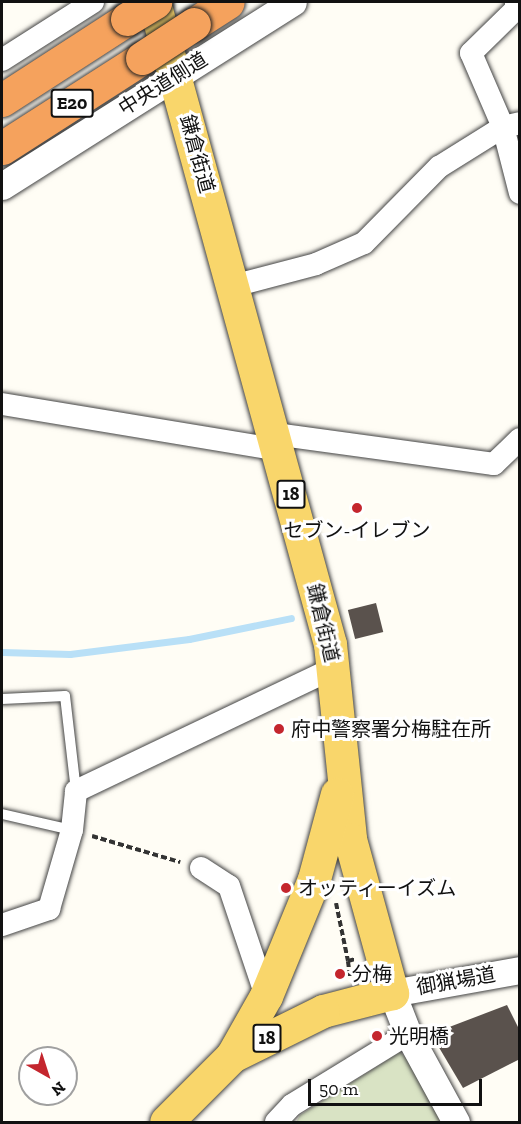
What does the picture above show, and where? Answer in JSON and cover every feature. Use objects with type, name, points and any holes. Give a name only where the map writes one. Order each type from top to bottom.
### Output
[{"type":"highway","name":"E20","points":[[2,100],[154,2]]},
{"type":"highway","name":"E20","points":[[2,148],[228,2]]},
{"type":"main road","name":"鎌倉街道","points":[[154,2],[277,442],[334,668],[341,777],[350,839],[392,993]]},
{"type":"main road","name":"18","points":[[166,1122],[232,1056],[266,996],[314,879],[341,777]]},
{"type":"main road","name":"18","points":[[232,1056],[323,1011],[392,993]]},
{"type":"street","points":[[2,60],[93,2]]},
{"type":"street","name":"中央道側道","points":[[2,186],[294,2]]},
{"type":"street","points":[[516,2],[516,9],[471,53],[511,125],[519,193]]},
{"type":"street","points":[[233,286],[316,264],[364,243],[439,167],[511,125]]},
{"type":"street","points":[[2,404],[277,442],[494,464],[519,439]]},
{"type":"street","points":[[2,925],[49,909],[72,830],[76,791],[334,668]]},
{"type":"street","points":[[201,868],[229,886],[266,996]]},
{"type":"street","name":"御猟場道","points":[[392,993],[519,970]]},
{"type":"street","points":[[392,993],[408,1034],[456,1122]]},
{"type":"street","points":[[276,1122],[292,1105],[408,1034]]},
{"type":"lane","points":[[2,699],[65,696],[76,791]]},
{"type":"lane","points":[[2,814],[72,830]]},
{"type":"path","points":[[72,830],[201,868]]},
{"type":"path","points":[[314,879],[334,898],[348,961]]},
{"type":"green space","points":[[400,1052],[415,1066],[444,1122],[296,1122],[300,1115]]},
{"type":"building","points":[[376,603],[383,632],[355,639],[348,610]]},
{"type":"building","points":[[507,1005],[520,1031],[520,1059],[463,1088],[431,1034]]},
{"type":"waterway","points":[[2,652],[70,654],[189,639],[291,618]]},
{"type":"place","name":"セブン-イレブン","points":[[357,508]]},
{"type":"place","name":"府中警察署分梅駐在所","points":[[279,729]]},
{"type":"place","name":"オッティーイズム","points":[[286,888]]},
{"type":"place","name":"分梅","points":[[340,974]]},
{"type":"place","name":"光明橋","points":[[377,1036]]}]
